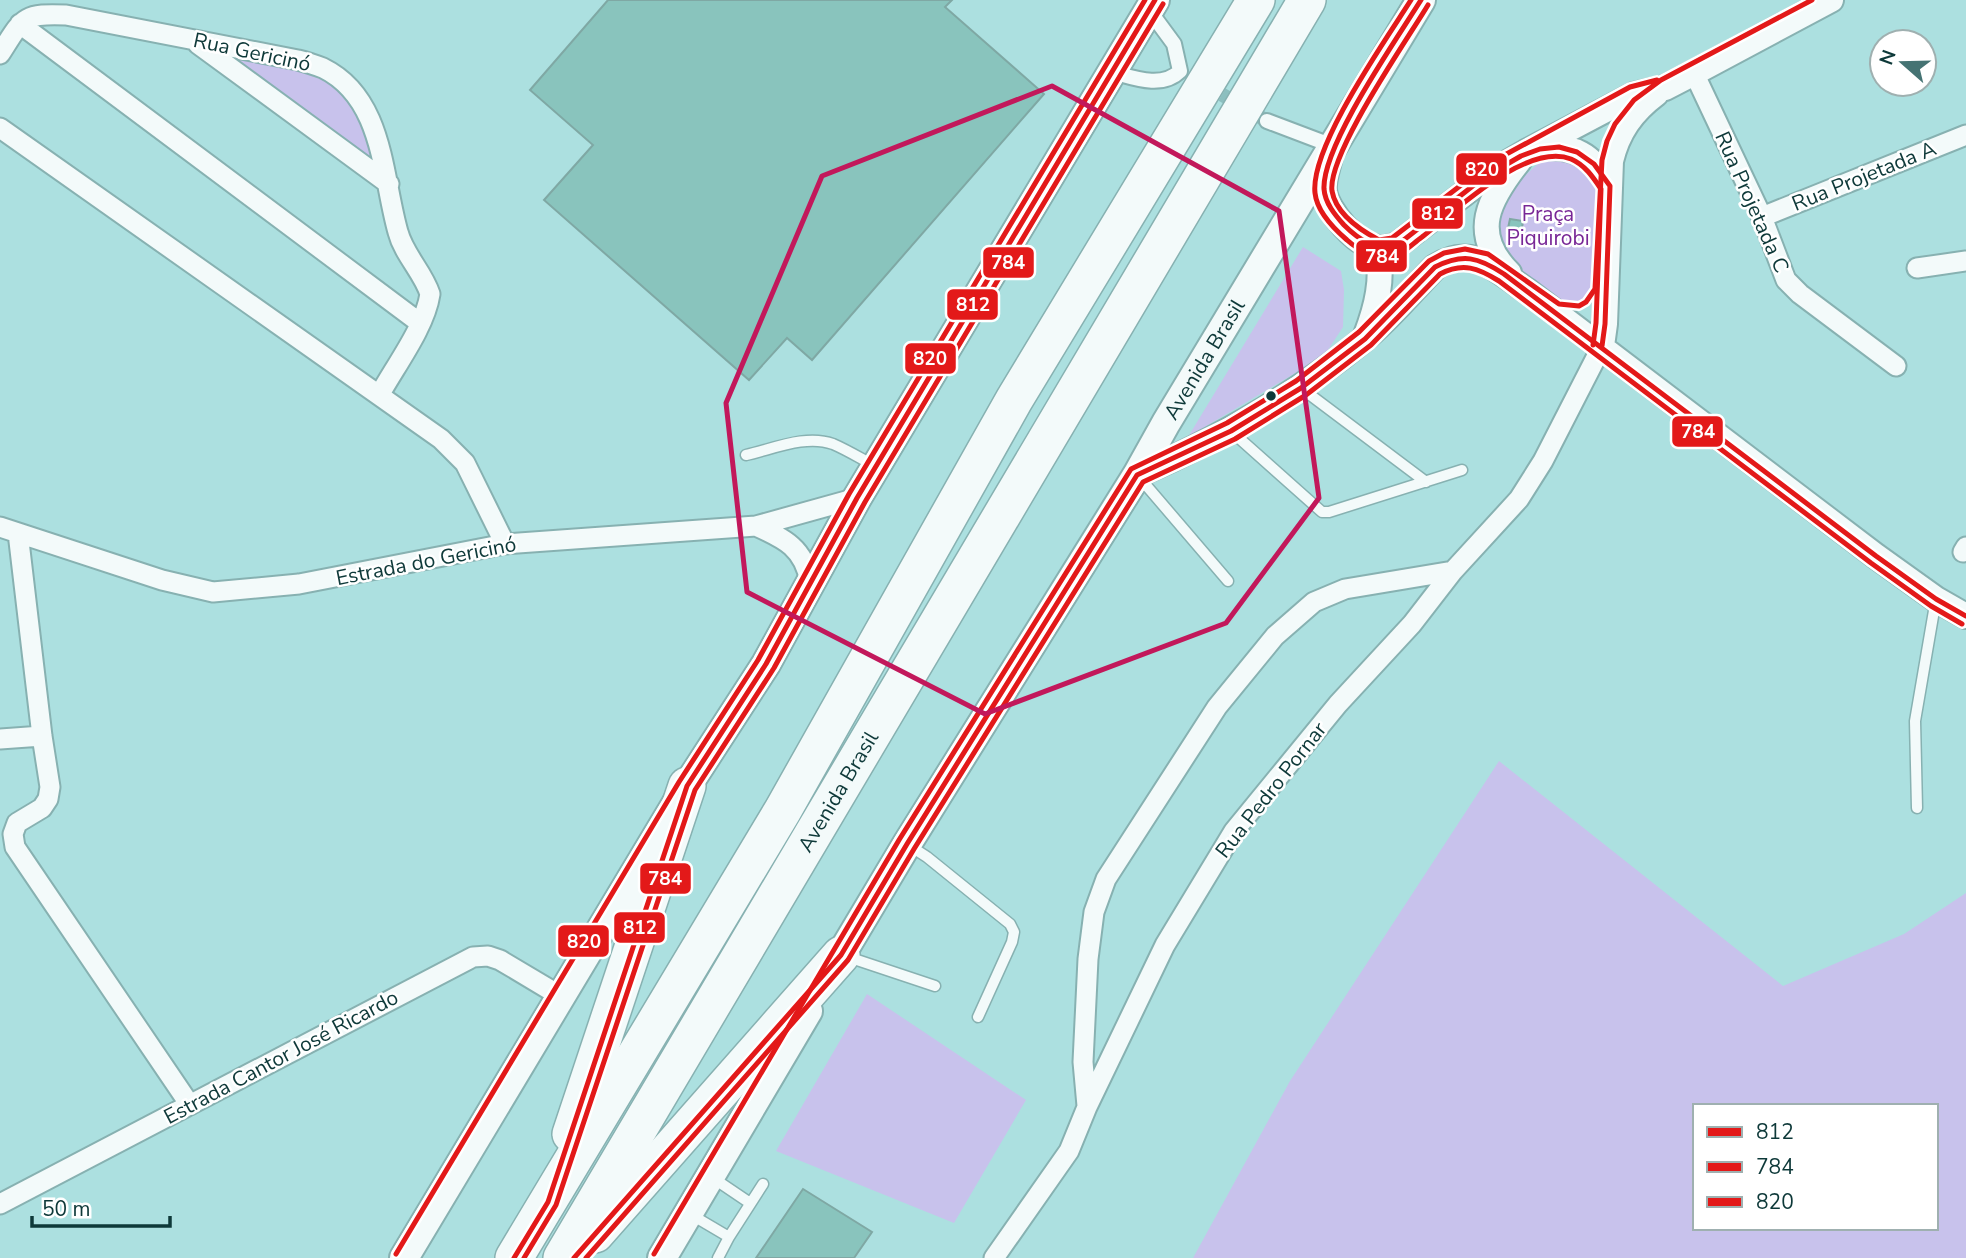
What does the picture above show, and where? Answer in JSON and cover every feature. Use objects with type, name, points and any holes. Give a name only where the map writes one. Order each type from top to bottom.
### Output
[{"type":"highway","name":"Avenida Brasil","points":[[514,1258],[783,810],[1014,400],[1256,0]]},
{"type":"highway","name":"Avenida Brasil","points":[[562,1258],[1307,0]]},
{"type":"highway","points":[[548,1202],[687,786]]},
{"type":"highway","points":[[574,1258],[841,955]]},
{"type":"main road","name":"Avenida Brasil","points":[[662,1258],[907,844],[1137,475],[1421,0]]},
{"type":"main road","points":[[404,1258],[687,786],[766,664],[857,498],[1112,72],[1148,3]]},
{"type":"street","points":[[1602,346],[1611,161],[1623,128],[1639,107],[1665,88],[1831,0]]},
{"type":"street","points":[[1112,72],[1151,80],[1167,80],[1185,74],[1174,44],[1148,3]]},
{"type":"street","name":"Rua Gericinó","points":[[20,23],[28,16],[66,15],[298,60],[323,69],[345,83],[366,109],[389,184],[398,233],[430,294],[420,323],[380,394]]},
{"type":"street","points":[[0,54],[20,23],[420,323]]},
{"type":"street","points":[[192,39],[389,184]]},
{"type":"street","name":"Rua Projetada C","points":[[1694,73],[1762,218],[1786,280],[1800,294],[1896,366]]},
{"type":"street","points":[[1267,121],[1333,146],[1323,186],[1326,201],[1351,233],[1378,248],[1396,246],[1495,170],[1634,95],[1665,88]]},
{"type":"street","points":[[0,128],[380,394],[440,439],[465,463],[505,544]]},
{"type":"street","name":"Rua Projetada A","points":[[1762,218],[1966,135]]},
{"type":"street","points":[[1526,290],[1496,260],[1486,232],[1487,218],[1493,201],[1507,176],[1531,150],[1553,147],[1577,151],[1591,159],[1610,186]]},
{"type":"street","points":[[1365,339],[1376,309],[1380,286],[1378,248]]},
{"type":"street","points":[[1137,475],[1231,431],[1301,388],[1365,339],[1434,267],[1460,256],[1485,262],[1526,290],[1876,556],[1936,599],[1966,616]]},
{"type":"street","points":[[1917,268],[1966,261]]},
{"type":"street","points":[[1556,312],[1581,315],[1592,309],[1604,292]]},
{"type":"street","name":"Rua Pedro Pornar","points":[[994,1258],[1069,1152],[1087,1107],[1165,945],[1234,831],[1338,704],[1412,624],[1453,571],[1518,499],[1543,461],[1602,346]]},
{"type":"street","name":"Estrada do Gericinó","points":[[9,530],[162,580],[213,592],[299,584],[505,544],[756,526],[857,498]]},
{"type":"street","points":[[756,526],[779,537],[796,550],[804,559],[810,582]]},
{"type":"street","points":[[9,530],[50,787],[48,799],[42,808],[17,823],[13,834],[15,847],[190,1105]]},
{"type":"street","points":[[1087,1107],[1083,1062],[1088,958],[1094,912],[1106,879],[1217,707],[1275,636],[1314,601],[1345,589],[1453,571]]},
{"type":"street","points":[[0,739],[42,736]]},
{"type":"street","name":"Estrada Cantor José Ricardo","points":[[0,1204],[473,957],[488,956],[500,960],[562,997]]},
{"type":"lane","points":[[1301,388],[1426,482]]},
{"type":"lane","points":[[1231,431],[1322,512],[1462,470]]},
{"type":"lane","points":[[746,455],[816,440],[833,444],[877,466]]},
{"type":"lane","points":[[1137,475],[1228,580]]},
{"type":"lane","points":[[1917,808],[1915,722],[1936,599]]},
{"type":"lane","points":[[907,844],[1010,924],[1014,932],[1013,942],[978,1017]]},
{"type":"lane","points":[[841,955],[934,986]]},
{"type":"lane","points":[[709,1175],[750,1203]]},
{"type":"lane","points":[[718,1258],[763,1184]]},
{"type":"lane","points":[[687,1212],[729,1237]]},
{"type":"highlighted area","points":[[1052,86],[1279,211],[1319,498],[1226,623],[985,714],[747,592],[726,403],[822,176]]},
{"type":"green space","points":[[192,39],[345,83],[389,184]]},
{"type":"green space","name":"Praça Piquirobi","points":[[1569,157],[1599,185],[1596,289],[1586,303],[1570,308],[1505,260],[1492,220],[1505,194],[1541,161]]},
{"type":"green space","points":[[1303,247],[1341,271],[1344,290],[1343,327],[1324,356],[1188,437]]},
{"type":"green space","points":[[1499,761],[1783,986],[1904,934],[1966,893],[1966,1258],[1193,1258],[1290,1081]]},
{"type":"green space","points":[[867,994],[1026,1100],[954,1223],[776,1151]]},
{"type":"building","points":[[608,0],[952,0],[945,7],[1044,94],[812,360],[787,338],[749,380],[544,200],[593,145],[530,90]]},
{"type":"building","points":[[1510,219],[1523,221],[1521,235],[1507,233]]},
{"type":"building","points":[[803,1189],[872,1232],[854,1258],[756,1258]]},
{"type":"tunnel","points":[[1204,84],[1267,121]]},
{"type":"transit line","name":"820","points":[[396,1254],[679,782],[758,660],[849,494],[1145,0]]},
{"type":"transit line","name":"812","points":[[514,1258],[548,1202],[687,786],[766,664],[857,498],[1155,0]]},
{"type":"transit line","name":"784","points":[[1411,0],[1351,95],[1324,149],[1315,193],[1322,213],[1331,225],[1358,248],[1379,256],[1394,256],[1406,250],[1472,196],[1513,169],[1533,160],[1553,156],[1571,159],[1585,168],[1601,189],[1593,345]]},
{"type":"transit line","name":"812","points":[[1421,0],[1362,93],[1335,147],[1324,189],[1328,204],[1344,225],[1362,239],[1374,245],[1396,246],[1483,178],[1521,156],[1540,149],[1559,147],[1577,152],[1594,164],[1610,186],[1602,346]]},
{"type":"transit line","name":"820","points":[[654,1254],[899,840],[1131,469],[1227,423],[1296,381],[1359,332],[1429,261],[1444,253],[1465,249],[1488,254],[1559,304],[1579,306],[1586,302],[1595,289],[1602,160],[1615,124],[1634,100],[1661,80],[1812,0]]},
{"type":"transit line","name":"784","points":[[524,1258],[556,1205],[695,790],[774,668],[865,502],[1163,4]]},
{"type":"transit line","name":"820","points":[[1428,5],[1370,98],[1342,152],[1334,174],[1332,191],[1338,207],[1357,226],[1379,240],[1392,238],[1490,163],[1630,87],[1657,80]]},
{"type":"transit line","name":"812","points":[[574,1258],[841,955],[1137,475],[1231,431],[1301,388],[1365,339],[1435,267],[1454,260],[1470,259],[1504,274],[1876,556],[1936,599],[1966,616]]},
{"type":"transit line","name":"784","points":[[586,1258],[848,960],[914,849],[1143,482],[1235,439],[1306,395],[1371,345],[1440,274],[1448,270],[1470,268],[1499,281],[1871,563],[1931,606],[1962,624]]}]
